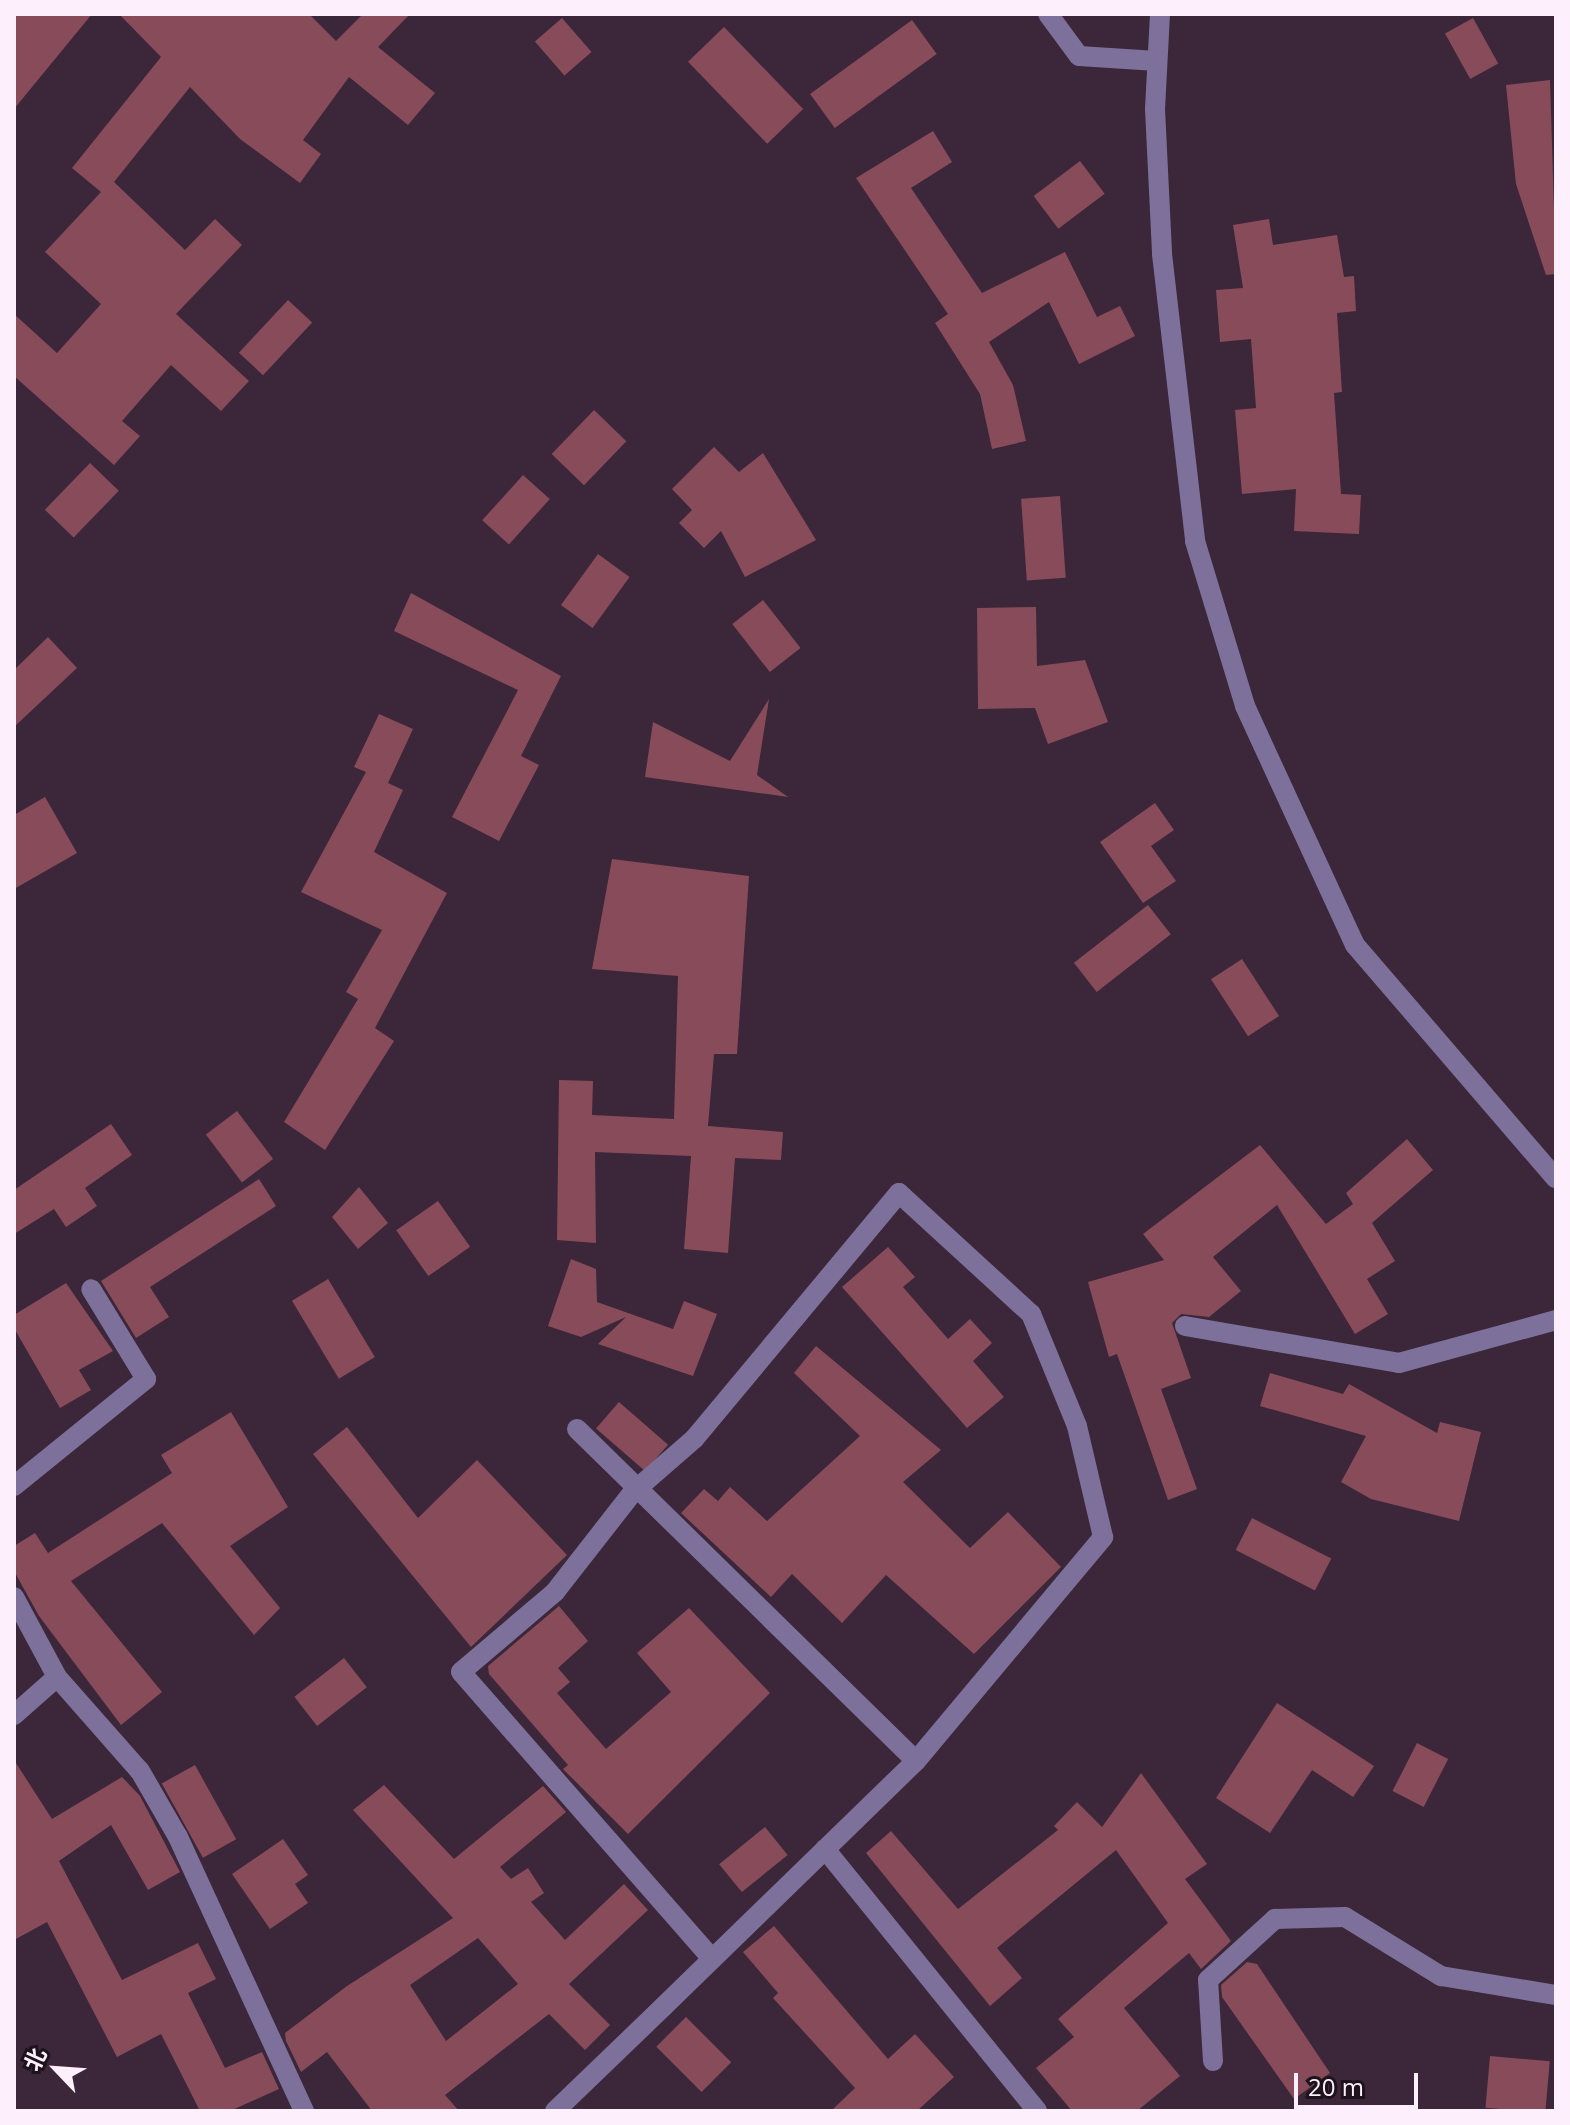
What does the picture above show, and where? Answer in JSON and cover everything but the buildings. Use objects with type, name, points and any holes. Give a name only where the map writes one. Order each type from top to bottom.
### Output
[{"type":"lane","points":[[1048,14],[1079,56],[1157,61]]},
{"type":"lane","points":[[1160,14],[1157,61],[1162,254],[1195,541],[1245,706],[1355,945],[1556,1179]]},
{"type":"lane","points":[[555,2111],[712,1959],[825,1849],[916,1761],[1103,1537],[1077,1426],[1031,1314],[899,1193],[694,1439],[633,1492],[555,1592],[461,1672],[712,1959]]},
{"type":"lane","points":[[14,1486],[146,1379],[91,1289]]},
{"type":"lane","points":[[1185,1326],[1399,1363],[1556,1320]]},
{"type":"lane","points":[[577,1429],[633,1492],[916,1761]]},
{"type":"lane","points":[[14,1597],[57,1677],[140,1771],[178,1837],[304,2111]]},
{"type":"lane","points":[[14,1715],[57,1677]]},
{"type":"lane","points":[[825,1849],[1037,2111]]},
{"type":"lane","points":[[1213,2061],[1208,1980],[1275,1919],[1345,1917],[1441,1976],[1556,1995]]}]
